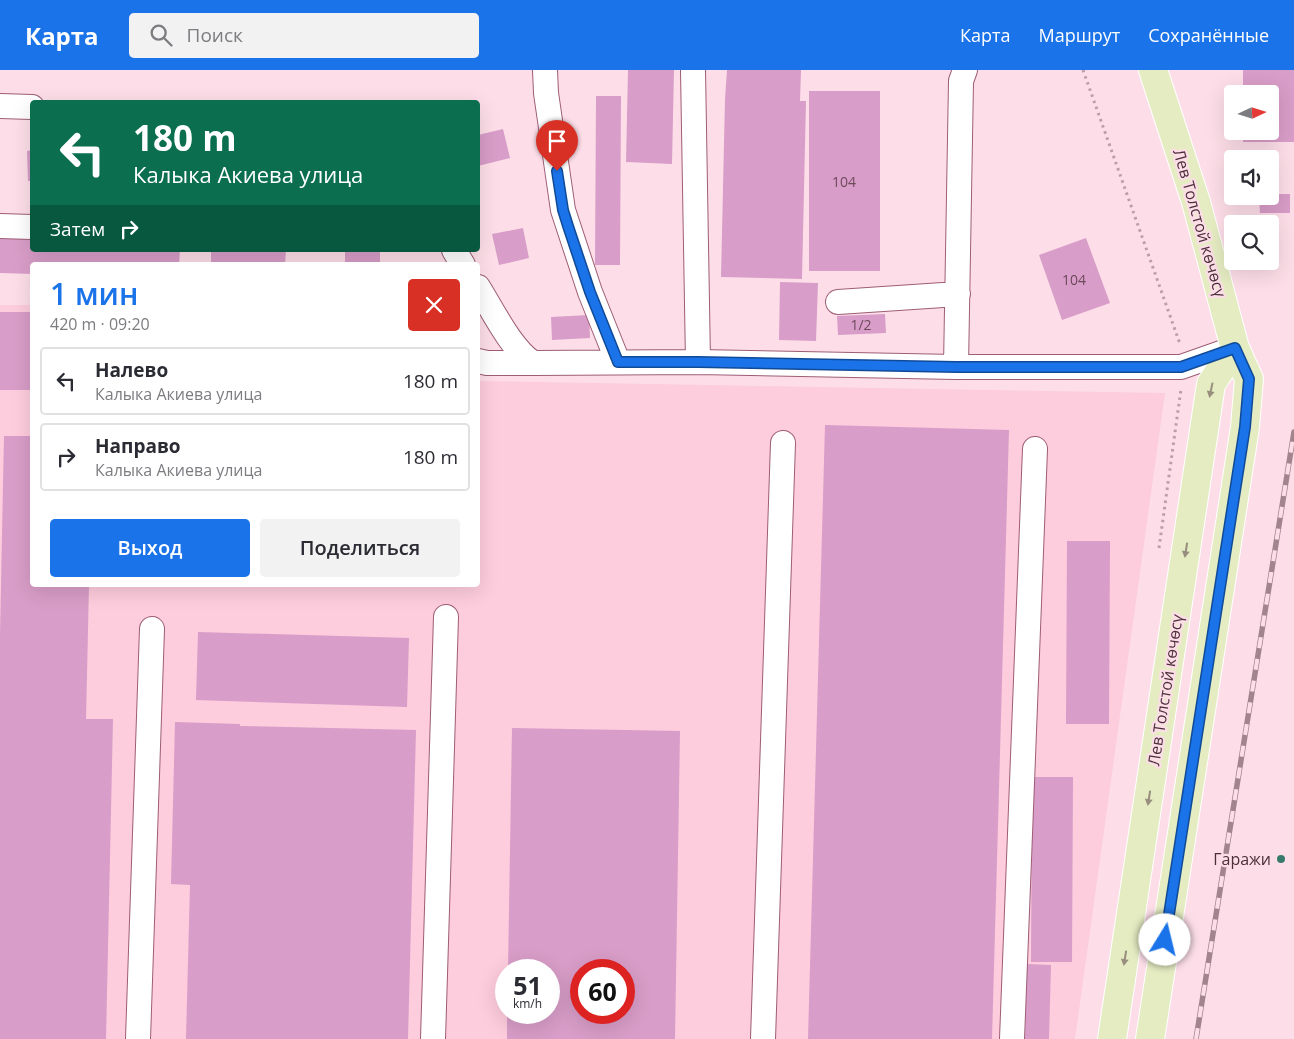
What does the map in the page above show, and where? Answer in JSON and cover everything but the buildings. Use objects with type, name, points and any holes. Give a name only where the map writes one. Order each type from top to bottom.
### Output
[{"type":"main road","name":"Лев Толстой көчөсү","points":[[1150,1039],[1245,427],[1249,379],[1235,348],[1196,202],[1152,70]]},
{"type":"main road","name":"Лев Толстой көчөсү","points":[[1112,1039],[1211,384],[1235,348]]},
{"type":"lane","points":[[544,70],[563,210],[590,292],[618,362]]},
{"type":"lane","points":[[693,70],[698,362]]},
{"type":"lane","points":[[956,367],[961,80],[965,70]]},
{"type":"lane","points":[[0,106],[30,107]]},
{"type":"lane","points":[[0,226],[30,227]]},
{"type":"lane","points":[[480,290],[517,349],[533,363]]},
{"type":"lane","points":[[838,302],[958,294]]},
{"type":"lane","points":[[480,361],[533,363],[698,362],[956,367],[1181,367],[1235,348]]},
{"type":"lane","points":[[763,1039],[783,443]]},
{"type":"lane","points":[[1012,1039],[1035,449]]},
{"type":"lane","points":[[433,1039],[446,617]]},
{"type":"lane","points":[[138,1039],[152,630]]},
{"type":"path","points":[[1083,70],[1180,344]]},
{"type":"shaded area","points":[[0,305],[30,305],[30,587],[480,587],[480,381],[1165,393],[1075,1039],[0,1039]]},
{"type":"railway","points":[[1196,1039],[1294,432]]},
{"type":"place","name":"Гаражи","points":[[1281,859]]},
{"type":"route","points":[[557,171],[563,210],[568,226],[590,292],[618,362],[956,367],[1181,367],[1235,348],[1249,379],[1245,427],[1165,940]]}]
